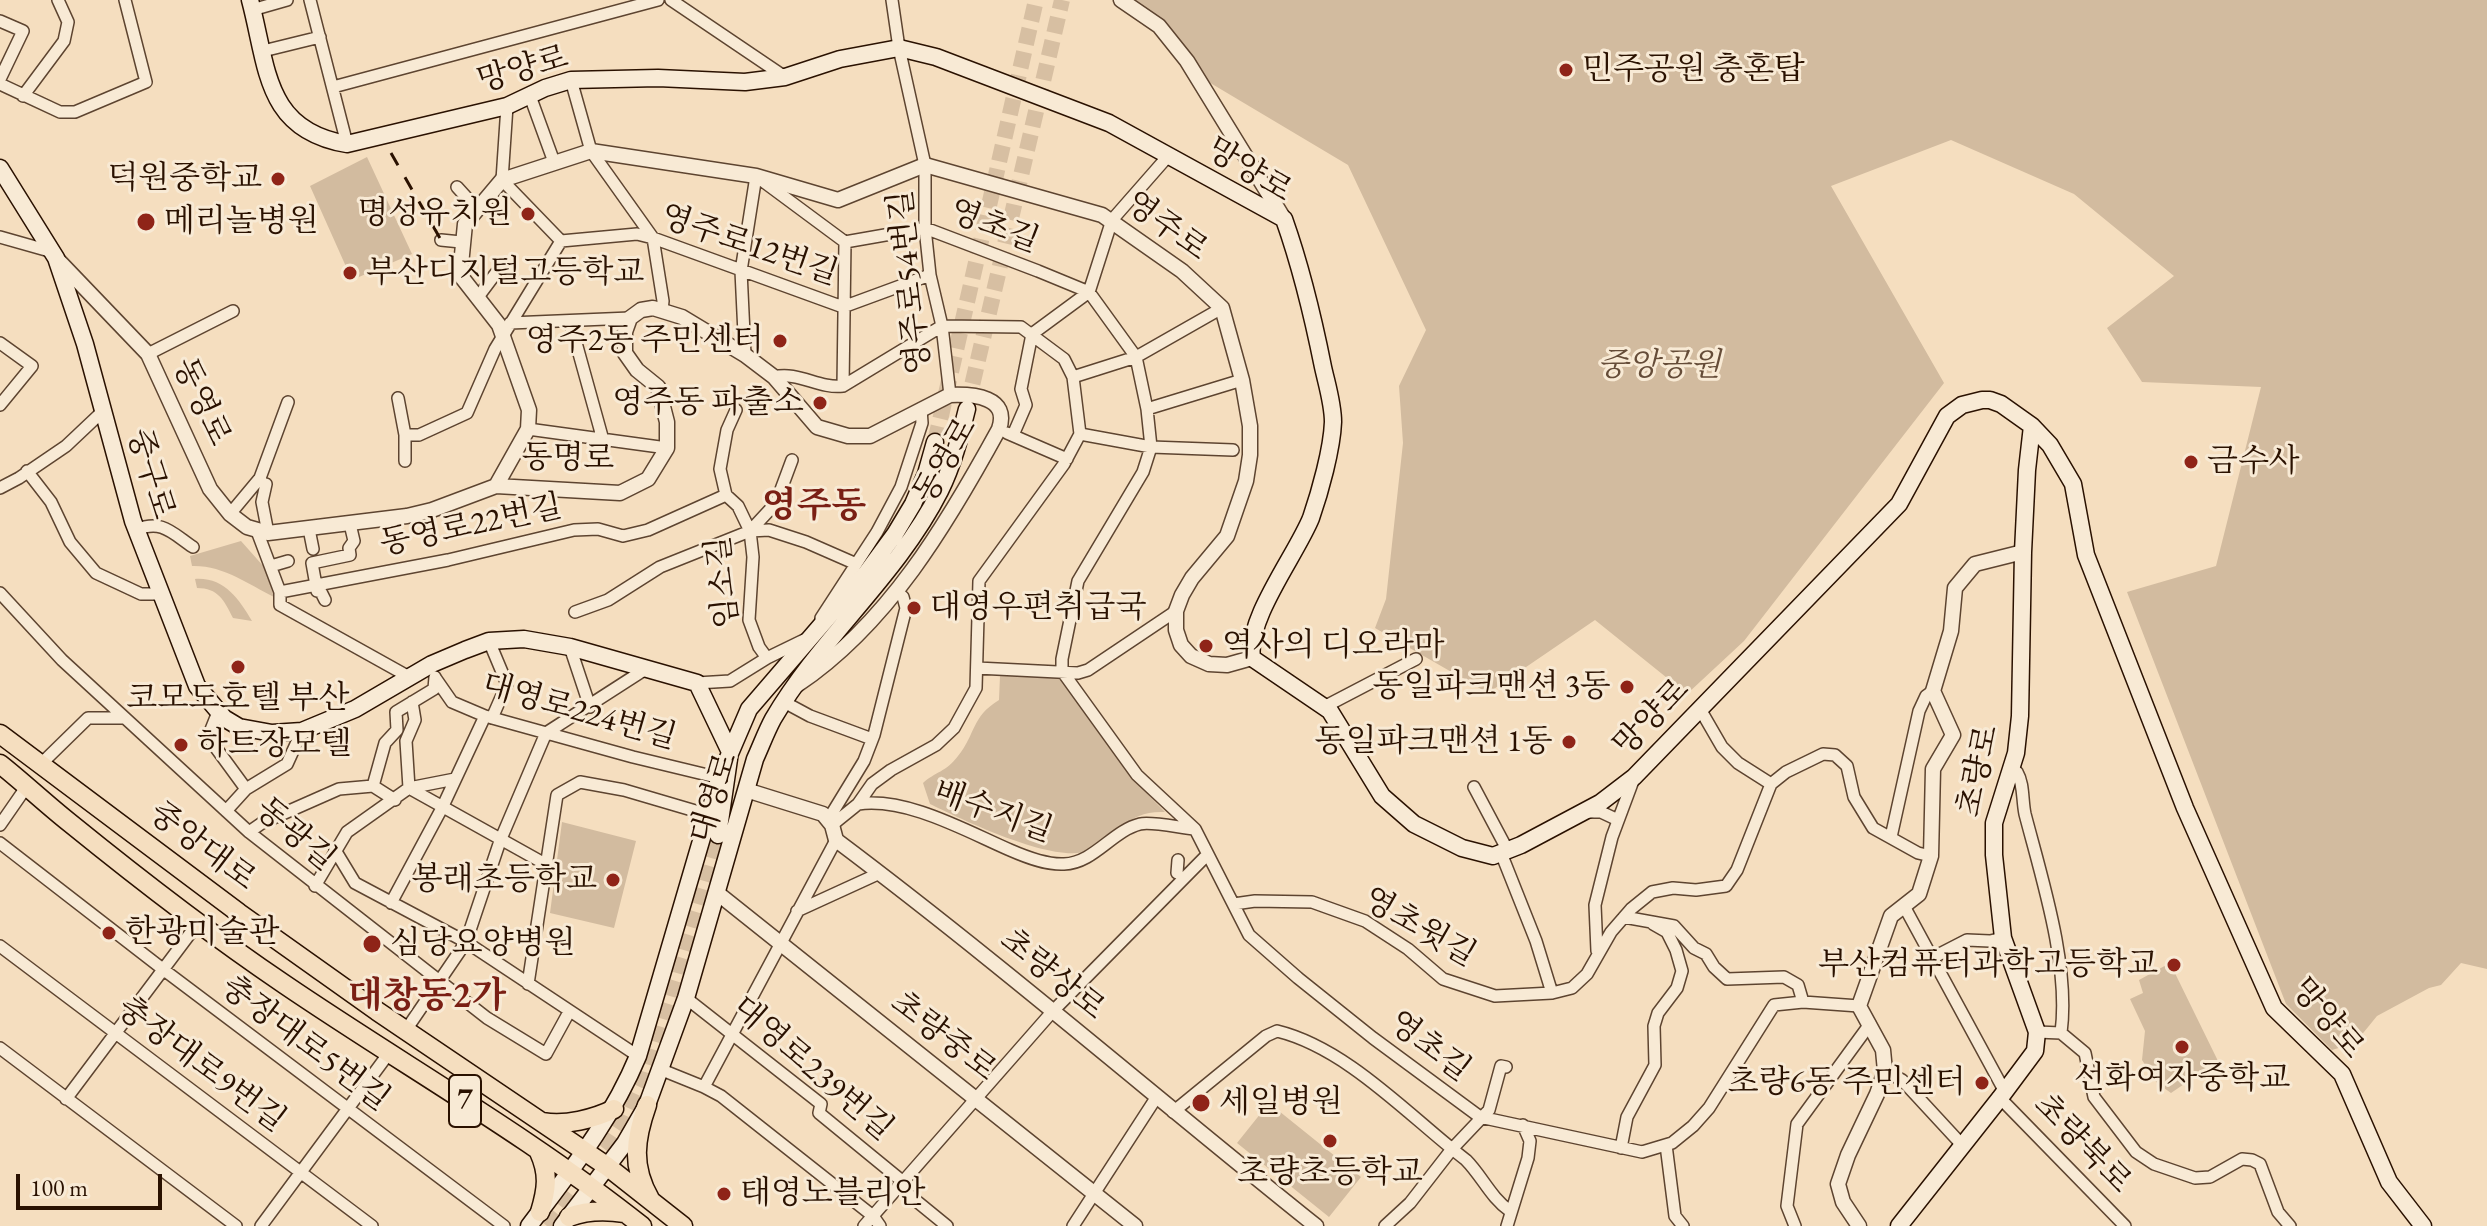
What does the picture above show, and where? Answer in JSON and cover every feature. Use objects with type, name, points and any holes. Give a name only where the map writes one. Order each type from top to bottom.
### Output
[{"type":"main road","points":[[251,5],[276,98],[291,119],[312,133],[347,144]]},
{"type":"main road","name":"망양로","points":[[347,144],[507,106],[571,80],[658,78],[745,82],[785,77],[840,59],[899,48],[936,57],[1020,87],[1109,123],[1284,219],[1298,258],[1333,422],[1311,518],[1272,592],[1252,640],[1252,658]]},
{"type":"main road","name":"중구로","points":[[0,168],[54,255],[85,344],[136,530],[197,686],[218,712],[239,727],[272,733],[302,731],[355,709],[411,678],[434,672],[489,641],[524,639],[570,647],[697,683]]},
{"type":"main road","name":"망양로","points":[[1504,852],[1600,803],[1634,777],[1899,504],[1947,416],[1962,405],[1990,400],[2001,404],[2032,426],[2050,445],[2073,484],[2086,555],[2185,808],[2274,1008],[2342,1074],[2389,1182],[2423,1226]]},
{"type":"main road","name":"대영로","points":[[565,1221],[608,1167],[647,1105],[662,1070],[755,759],[771,722],[789,695],[834,648],[919,526],[949,470],[967,409]]},
{"type":"main road","name":"초량로","points":[[2032,426],[2023,552],[2020,716],[2016,753],[1994,823],[1994,855],[2003,938],[2037,1032]]},
{"type":"main road","name":"대영로","points":[[534,1219],[614,1109],[638,1056],[720,778],[749,709],[867,572],[895,534],[917,494],[935,442]]},
{"type":"main road","points":[[1252,658],[1333,716],[1382,796],[1414,824],[1462,848],[1493,856],[1504,852]]},
{"type":"main road","points":[[697,683],[730,752],[718,835],[755,759]]},
{"type":"main road","name":"중앙대로","points":[[0,734],[239,913],[608,1167],[683,1226]]},
{"type":"main road","name":"중앙대로","points":[[0,764],[68,822],[198,923],[593,1187],[642,1226]]},
{"type":"main road","points":[[1899,1226],[2035,1051],[2037,1032]]},
{"type":"main road","points":[[647,1105],[637,1134],[636,1158],[643,1186],[652,1202]]},
{"type":"main road","points":[[540,1121],[557,1125],[614,1109]]},
{"type":"main road","points":[[534,1219],[547,1190],[547,1174],[539,1152]]},
{"type":"main road","points":[[565,1221],[582,1212],[625,1213]]},
{"type":"street","points":[[23,96],[64,41],[68,22],[58,0]]},
{"type":"street","points":[[0,21],[23,31],[0,82],[60,112],[75,112],[146,82],[125,0]]},
{"type":"street","points":[[251,5],[287,0]]},
{"type":"street","points":[[310,0],[347,144]]},
{"type":"street","points":[[333,87],[658,0]]},
{"type":"street","points":[[671,0],[785,77]]},
{"type":"street","points":[[892,0],[899,48]]},
{"type":"street","points":[[1121,0],[1159,26],[1187,61],[1284,219]]},
{"type":"street","points":[[263,51],[320,37]]},
{"type":"street","name":"영주로54번길","points":[[899,48],[925,165],[925,228],[930,275],[942,326],[950,395]]},
{"type":"street","points":[[571,80],[591,151],[653,238],[662,310],[641,310],[630,318],[570,321],[507,330],[499,325],[460,275],[465,224],[502,180],[591,151],[756,176],[838,200],[925,165]]},
{"type":"street","points":[[530,96],[554,162]]},
{"type":"street","points":[[405,435],[419,435],[467,413],[495,349],[561,241],[502,180],[507,106]]},
{"type":"street","points":[[1067,459],[1006,432],[1026,405],[1021,389],[1032,334],[1089,292],[1112,220],[1169,155]]},
{"type":"street","name":"영주로","points":[[925,165],[1033,193],[1112,220],[1182,271],[1222,308]]},
{"type":"street","points":[[756,176],[845,242],[843,386]]},
{"type":"street","points":[[745,355],[741,271],[756,176]]},
{"type":"street","points":[[457,187],[477,209]]},
{"type":"street","name":"영초길","points":[[845,242],[925,228],[1089,292]]},
{"type":"street","name":"영주로12번길","points":[[561,241],[637,234],[843,307],[930,275]]},
{"type":"street","points":[[0,237],[54,255]]},
{"type":"street","points":[[441,240],[461,242]]},
{"type":"street","name":"동영로","points":[[54,255],[148,354],[210,489],[230,514],[262,532]]},
{"type":"street","points":[[478,297],[496,273]]},
{"type":"street","points":[[1062,671],[1078,581],[1143,472],[1151,447],[1136,357],[1089,292]]},
{"type":"street","points":[[1073,377],[1136,357],[1222,308],[1242,380],[1250,426],[1250,455],[1246,481],[1227,536],[1192,578],[1176,611],[1178,638],[1191,656],[1209,664],[1227,665],[1252,658]]},
{"type":"street","name":"동영로","points":[[662,310],[682,317],[745,355],[774,377],[815,426],[848,436],[870,436],[890,428],[950,395],[962,394],[995,403],[1000,409],[1006,432],[948,517],[896,591],[859,636],[834,648]]},
{"type":"street","points":[[148,354],[233,311]]},
{"type":"street","points":[[528,429],[667,448],[667,422],[658,387],[637,370],[625,353],[625,332],[630,318]]},
{"type":"street","points":[[570,321],[603,440]]},
{"type":"street","points":[[774,377],[787,374],[832,387],[843,386],[942,326],[1021,327],[1064,359],[1073,377],[1080,434],[1067,459],[979,581],[976,688],[954,728],[936,745],[872,784],[858,804],[832,828]]},
{"type":"street","points":[[262,532],[407,516],[496,486],[528,429],[529,410],[507,330]]},
{"type":"street","points":[[0,343],[32,366],[0,405]]},
{"type":"street","points":[[1147,409],[1242,380]]},
{"type":"street","points":[[398,398],[405,435],[405,461]]},
{"type":"street","points":[[288,402],[263,481],[259,542],[280,592],[280,605],[411,678]]},
{"type":"street","points":[[697,683],[730,681],[812,635],[830,600],[877,532],[901,487],[922,423],[921,409]]},
{"type":"street","name":"임소길","points":[[736,410],[727,430],[720,469],[726,495],[738,506],[750,531],[753,557],[749,620],[759,647],[767,658]]},
{"type":"street","points":[[0,488],[77,438],[102,412]]},
{"type":"street","points":[[1080,434],[1151,447],[1233,450]]},
{"type":"street","name":"동명로","points":[[496,486],[620,493],[648,479],[667,448]]},
{"type":"street","points":[[750,531],[776,503],[792,460]]},
{"type":"street","points":[[27,471],[51,502],[70,542],[96,573],[141,594],[161,594]]},
{"type":"street","points":[[230,514],[263,481]]},
{"type":"street","name":"동영로22번길","points":[[280,592],[448,560],[574,530],[598,529],[623,536],[648,530],[726,495]]},
{"type":"street","points":[[136,530],[158,524],[193,547]]},
{"type":"street","points":[[325,600],[315,584],[312,563],[350,555],[349,548],[354,541],[350,524]]},
{"type":"street","points":[[309,529],[313,549]]},
{"type":"street","points":[[575,612],[608,600],[660,567],[750,531],[769,530],[854,563]]},
{"type":"street","points":[[1891,837],[1919,711],[1926,696],[1933,691],[1951,631],[1955,588],[1975,564],[2023,552]]},
{"type":"street","points":[[271,566],[288,561]]},
{"type":"street","points":[[704,1087],[797,911],[864,761],[906,608],[903,597],[896,591]]},
{"type":"street","name":"동광길","points":[[0,593],[50,649],[249,832],[487,1018],[546,1054],[569,1012]]},
{"type":"street","points":[[977,668],[1078,673],[1088,670],[1176,611]]},
{"type":"street","points":[[391,903],[507,684],[489,641]]},
{"type":"street","points":[[570,647],[590,707]]},
{"type":"street","points":[[1324,707],[1416,659]]},
{"type":"street","points":[[406,1030],[466,942],[500,841],[546,733],[647,668]]},
{"type":"street","name":"영초길","points":[[1062,671],[1137,775],[1195,829],[1249,935],[1373,1038],[1480,1117],[1642,1152],[1666,1145]]},
{"type":"street","points":[[373,786],[385,743],[397,730],[396,712],[434,689],[434,672]]},
{"type":"street","name":"대영로224번길","points":[[434,672],[452,702],[488,717],[720,778]]},
{"type":"street","points":[[1859,1006],[1891,916],[1919,894],[1931,856],[1933,769],[1953,735],[1933,691]]},
{"type":"street","points":[[789,695],[810,716],[872,739]]},
{"type":"street","points":[[409,788],[406,741],[415,720],[412,702]]},
{"type":"street","points":[[1700,709],[1722,747],[1738,763],[1771,784],[1786,772],[1823,754],[1835,755],[1847,766],[1854,797],[1873,828],[1918,853],[1931,856]]},
{"type":"street","points":[[218,712],[208,737],[246,789]]},
{"type":"street","points":[[41,764],[88,718],[125,718]]},
{"type":"street","points":[[226,811],[246,789],[287,764],[302,731]]},
{"type":"street","points":[[2009,770],[2017,772],[2020,777],[2023,804],[2057,944],[2063,1015],[2061,1033]]},
{"type":"street","points":[[1597,952],[1595,905],[1618,820],[1634,777]]},
{"type":"street","points":[[315,886],[347,832],[409,788],[455,779]]},
{"type":"street","points":[[528,984],[557,795],[580,782],[624,790],[709,815]]},
{"type":"street","name":"영초윗길","points":[[1234,904],[1255,901],[1312,902],[1365,921],[1408,949],[1443,979],[1495,996],[1552,993],[1572,988],[1587,974],[1597,952],[1624,917],[1652,892],[1726,886],[1737,870],[1771,784]]},
{"type":"street","points":[[0,825],[27,786]]},
{"type":"street","points":[[249,832],[262,823],[339,789],[373,786],[395,800]]},
{"type":"street","points":[[1474,787],[1504,852],[1552,993]]},
{"type":"street","points":[[409,788],[547,865]]},
{"type":"street","name":"초량상로","points":[[746,790],[823,814],[832,828],[880,873],[1316,1226]]},
{"type":"street","name":"배수지길","points":[[858,804],[886,804],[943,819],[1033,859],[1064,864],[1085,858],[1120,833],[1142,823],[1195,829]]},
{"type":"street","points":[[1583,812],[1601,812],[1618,820]]},
{"type":"street","name":"충장대로5번길","points":[[0,843],[504,1226]]},
{"type":"street","points":[[335,850],[355,883],[466,942],[638,1056]]},
{"type":"street","points":[[864,1226],[877,1221],[900,1183],[1052,1012],[1207,855]]},
{"type":"street","points":[[797,911],[880,873]]},
{"type":"street","name":"초량중로","points":[[716,892],[1135,1226]]},
{"type":"street","name":"초량북로","points":[[1904,906],[2003,1095],[2125,1226]]},
{"type":"street","points":[[1624,917],[1674,926],[1694,948],[1706,954],[1727,979],[1784,977],[1798,985],[1803,1002]]},
{"type":"street","points":[[66,1099],[198,923]]},
{"type":"street","points":[[1621,1148],[1627,1117],[1655,1065],[1654,1026],[1658,1013],[1677,988],[1682,971],[1667,932],[1653,924]]},
{"type":"street","points":[[1932,958],[1967,940],[2003,938]]},
{"type":"street","name":"충장대로9번길","points":[[0,946],[372,1226]]},
{"type":"street","name":"대영로239번길","points":[[686,998],[821,1104],[819,1113],[947,1226]]},
{"type":"street","points":[[1683,1226],[1675,1216],[1666,1145],[1693,1126],[1709,1108],[1774,1005],[1803,1002],[1859,1006]]},
{"type":"street","points":[[1859,1006],[1883,1050],[1885,1071],[1838,1184],[1843,1202],[1859,1226]]},
{"type":"street","points":[[1795,1226],[1787,1206],[1797,1124],[1870,1024]]},
{"type":"street","points":[[1173,1112],[1266,1036],[1277,1031],[1292,1035],[1349,1066],[1452,1149],[1479,1173],[1500,1204],[1510,1211]]},
{"type":"street","points":[[2037,1032],[2061,1033],[2085,1053],[2094,1097],[2136,1152],[2154,1164],[2195,1178],[2210,1177],[2242,1159],[2252,1160],[2260,1164],[2278,1212],[2290,1226]]},
{"type":"street","points":[[0,1048],[236,1226]]},
{"type":"street","points":[[261,1226],[389,1053]]},
{"type":"street","points":[[1385,1226],[1410,1203],[1452,1149],[1489,1110],[1501,1066],[1506,1067]]},
{"type":"street","points":[[662,1070],[721,1096],[877,1221]]},
{"type":"street","points":[[1885,1071],[1902,1080],[1963,1146]]},
{"type":"street","points":[[1073,1226],[1156,1098]]},
{"type":"street","points":[[1507,1226],[1528,1158],[1530,1141],[1523,1125]]},
{"type":"green space","name":"중앙공원","points":[[1134,0],[2487,0],[2487,969],[2461,963],[2441,985],[2429,988],[2377,1016],[2355,1043],[2332,1050],[2286,1004],[2127,592],[2216,566],[2261,387],[2142,382],[2107,328],[2174,276],[2074,194],[1951,140],[1831,186],[1944,383],[1744,641],[1687,694],[1595,620],[1488,693],[1375,628],[1386,599],[1403,443],[1399,386],[1426,330],[1348,165],[1207,81],[1163,22]]},
{"type":"green space","points":[[367,157],[412,254],[352,280],[310,186]]},
{"type":"green space","points":[[241,541],[265,568],[274,597],[225,572],[192,566],[190,556]]},
{"type":"green space","points":[[195,579],[214,582],[230,591],[252,621],[233,618],[220,596],[197,588]]},
{"type":"green space","points":[[1058,672],[1108,745],[1165,812],[1152,812],[1132,819],[1089,850],[1075,853],[1055,852],[1010,839],[930,804],[923,783],[954,761],[978,719],[999,700],[1000,676]]},
{"type":"green space","points":[[562,822],[636,841],[614,928],[550,913]]},
{"type":"green space","points":[[2170,963],[2218,1061],[2171,1093],[2157,1083],[2142,1060],[2145,1031],[2130,999],[2143,993],[2139,980]]},
{"type":"green space","points":[[1269,1103],[1361,1177],[1329,1217],[1237,1143]]},
{"type":"tunnel","points":[[935,442],[1036,0]]},
{"type":"tunnel","points":[[967,407],[1062,0]]},
{"type":"tunnel","points":[[547,1226],[607,1148],[627,1117],[646,1076],[718,835]]},
{"type":"railway","points":[[391,153],[441,240]]},
{"type":"place","name":"민주공원 충혼탑","points":[[1566,70]]},
{"type":"place","name":"덕원중학교","points":[[278,179]]},
{"type":"place","name":"명성유치원","points":[[528,214]]},
{"type":"place","name":"메리놀병원","points":[[146,222]]},
{"type":"place","name":"부산디지털고등학교","points":[[350,273]]},
{"type":"place","name":"영주2동 주민센터","points":[[780,341]]},
{"type":"place","name":"영주동 파출소","points":[[820,403]]},
{"type":"place","name":"금수사","points":[[2191,462]]},
{"type":"place","name":"대영우편취급국","points":[[914,608]]},
{"type":"place","name":"역사의 디오라마","points":[[1206,646]]},
{"type":"place","name":"코모도호텔 부산","points":[[238,667]]},
{"type":"place","name":"동일파크맨션 3동","points":[[1627,687]]},
{"type":"place","name":"동일파크맨션 1동","points":[[1569,742]]},
{"type":"place","name":"하트장모텔","points":[[181,745]]},
{"type":"place","name":"봉래초등학교","points":[[613,880]]},
{"type":"place","name":"한광미술관","points":[[109,933]]},
{"type":"place","name":"심당요양병원","points":[[372,944]]},
{"type":"place","name":"부산컴퓨터과학고등학교","points":[[2174,965]]},
{"type":"place","name":"선화여자중학교","points":[[2182,1047]]},
{"type":"place","name":"초량6동 주민센터","points":[[1982,1083]]},
{"type":"place","name":"세일병원","points":[[1201,1103]]},
{"type":"place","name":"초량초등학교","points":[[1330,1141]]},
{"type":"place","name":"태영노블리안","points":[[724,1194]]},
{"type":"district","name":"영주동","points":[[814,507]]},
{"type":"district","name":"대창동2가","points":[[427,997]]}]
